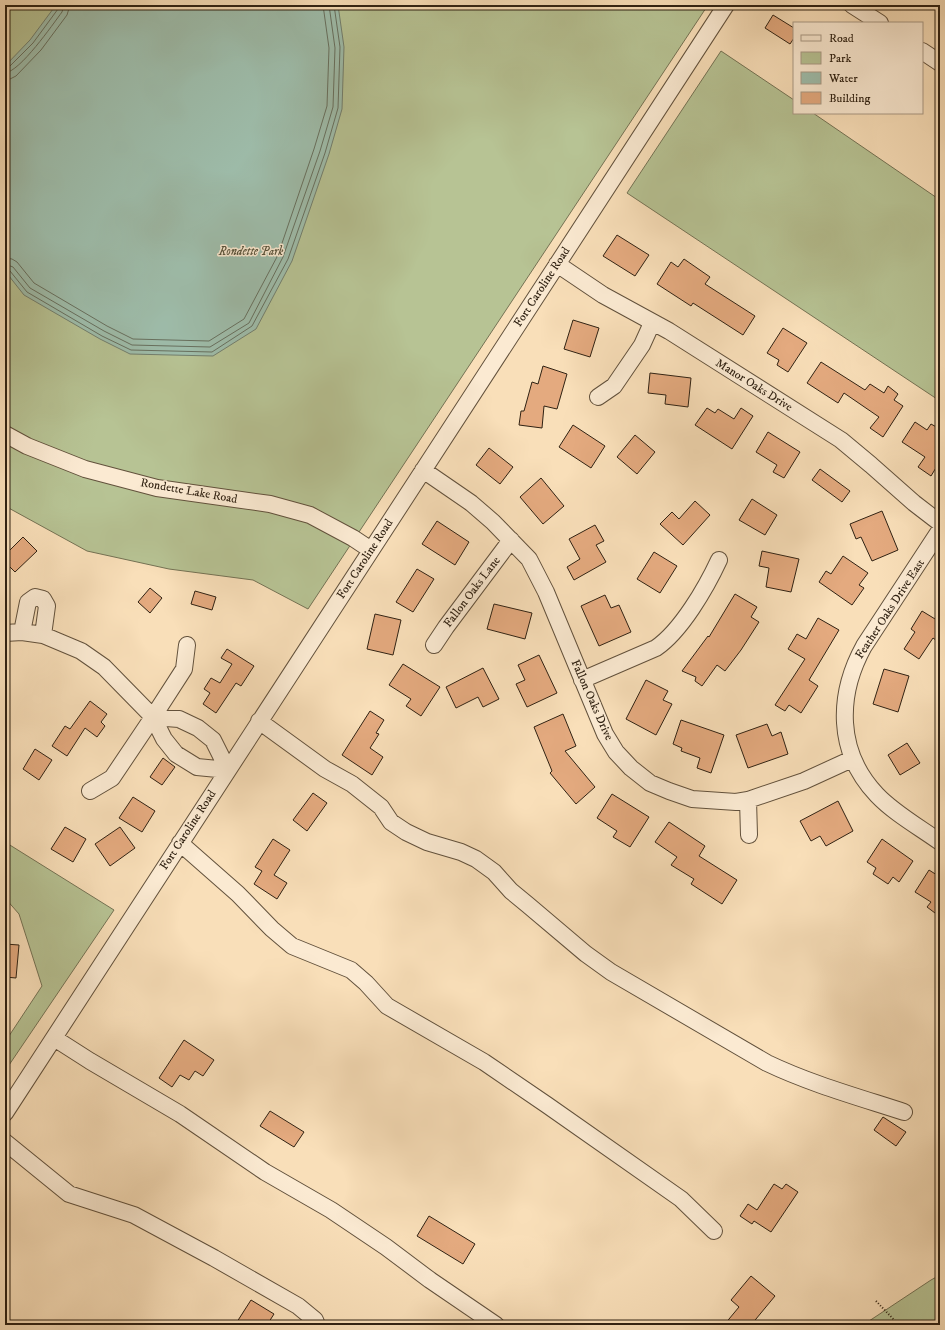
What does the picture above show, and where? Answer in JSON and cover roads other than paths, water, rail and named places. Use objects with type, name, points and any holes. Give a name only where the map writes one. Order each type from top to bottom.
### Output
[{"type":"street","name":"Fort Caroline Road","points":[[5,1113],[726,5]]},
{"type":"street","points":[[852,5],[878,22]]},
{"type":"street","points":[[923,52],[940,63]]},
{"type":"street","name":"Manor Oaks Drive","points":[[557,264],[603,295],[669,331],[841,440],[914,503],[940,523]]},
{"type":"street","points":[[598,397],[614,386],[642,345],[652,323]]},
{"type":"street","name":"Rondette Lake Road","points":[[5,434],[27,446],[85,469],[157,488],[270,504],[310,515],[372,550]]},
{"type":"street","name":"Fallon Oaks Drive","points":[[423,470],[471,503],[529,559],[538,576],[605,734],[616,752],[631,768],[650,783],[669,792],[692,799],[736,802],[748,800],[804,781],[852,759]]},
{"type":"street","name":"Feather Oaks Drive East","points":[[940,530],[864,646],[849,678],[844,706],[844,723],[852,759],[865,780],[876,794],[888,805],[940,842]]},
{"type":"street","name":"Fallon Oaks Lane","points":[[434,645],[511,540]]},
{"type":"street","points":[[582,680],[656,648],[665,642],[676,631],[710,579],[719,560]]},
{"type":"street","points":[[22,632],[28,602],[35,597],[44,600],[47,606],[44,635]]},
{"type":"street","points":[[5,633],[22,632],[44,635],[81,651],[104,667],[153,717],[164,739],[176,754],[196,767],[228,770]]},
{"type":"street","points":[[90,791],[112,778],[153,717],[184,670],[188,645]]},
{"type":"street","points":[[153,717],[179,719],[198,728],[213,740],[228,770]]},
{"type":"street","points":[[260,721],[325,769],[352,784],[381,807],[391,822],[406,832],[427,842],[460,852],[476,859],[494,872],[511,891],[586,954],[611,972],[767,1063],[841,1093],[904,1112]]},
{"type":"street","points":[[748,800],[749,835]]},
{"type":"street","points":[[180,843],[238,894],[272,929],[292,946],[351,970],[366,983],[387,1006],[484,1062],[547,1105],[681,1199],[714,1231]]},
{"type":"street","points":[[54,1038],[180,1114],[265,1172],[331,1210],[496,1325]]},
{"type":"street","points":[[5,1142],[69,1194],[134,1215],[214,1258],[298,1306],[315,1320],[317,1325]]},
{"type":"water","points":[[56,5],[338,5],[344,47],[342,109],[329,154],[292,261],[256,329],[213,356],[130,354],[100,339],[24,295],[5,271],[5,66],[30,40]]},
{"type":"park label","name":"Rondette Park","points":[[251,251]]}]
